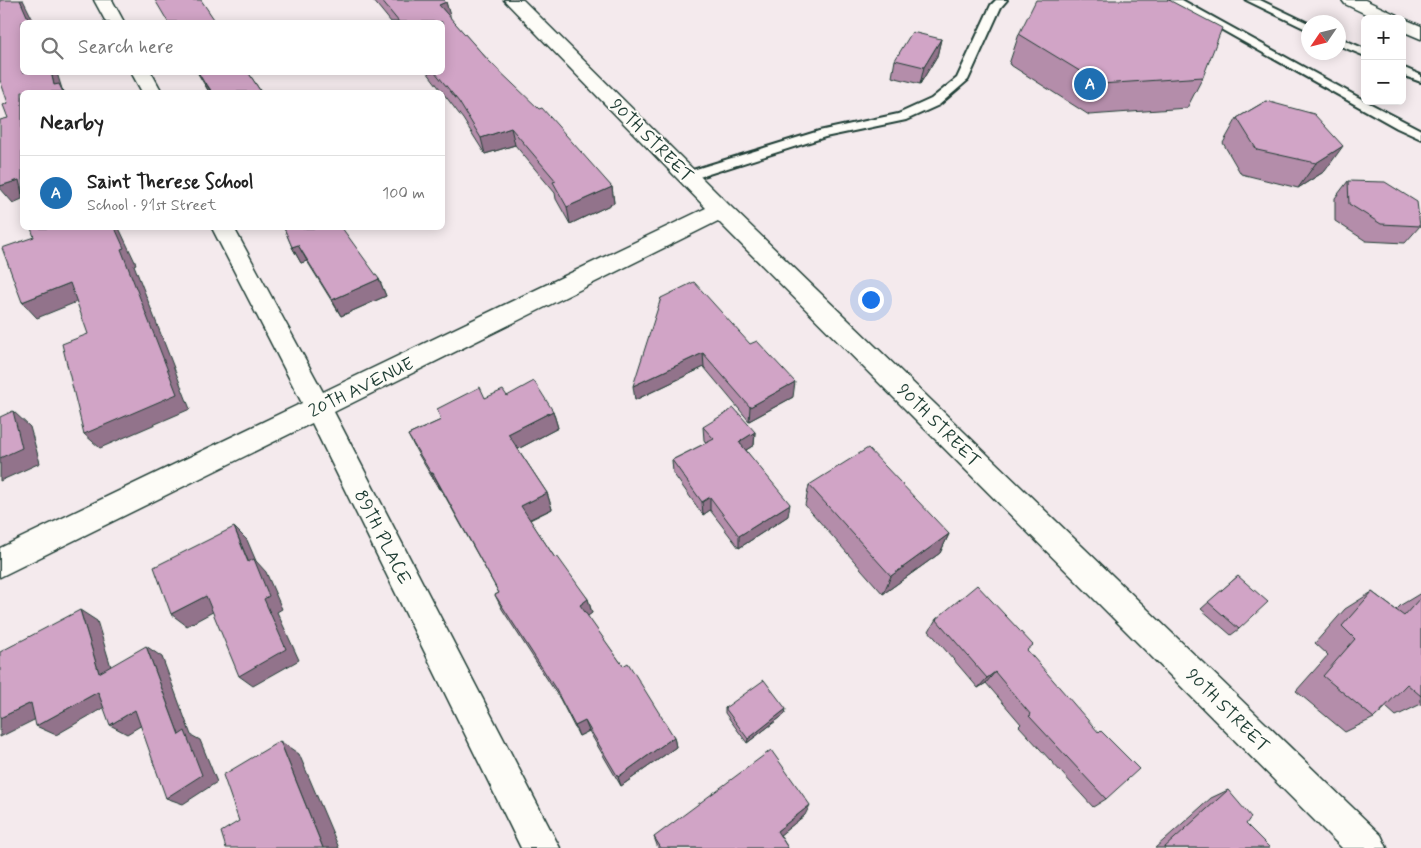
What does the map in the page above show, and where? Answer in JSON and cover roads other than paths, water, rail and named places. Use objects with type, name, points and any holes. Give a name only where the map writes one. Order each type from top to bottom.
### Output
[{"type":"street","points":[[103,0],[114,20]]},
{"type":"street","name":"90TH STREET","points":[[513,0],[721,210],[1368,848]]},
{"type":"street","points":[[1352,0],[1383,15]]},
{"type":"street","points":[[1406,26],[1421,33]]},
{"type":"street","points":[[143,75],[151,90]]},
{"type":"street","name":"20TH AVENUE","points":[[0,563],[721,210]]},
{"type":"street","name":"89TH PLACE","points":[[224,230],[318,408],[541,848]]},
{"type":"lane","points":[[688,176],[823,134],[902,117],[935,102],[962,80],[996,5],[1002,0]]},
{"type":"lane","points":[[1174,0],[1421,135]]},
{"type":"lane","points":[[1251,0],[1301,24]]},
{"type":"lane","points":[[1346,44],[1361,51]]},
{"type":"lane","points":[[1406,72],[1421,78]]},
{"type":"place","name":"Saint Therese School","points":[[1090,84]]}]
